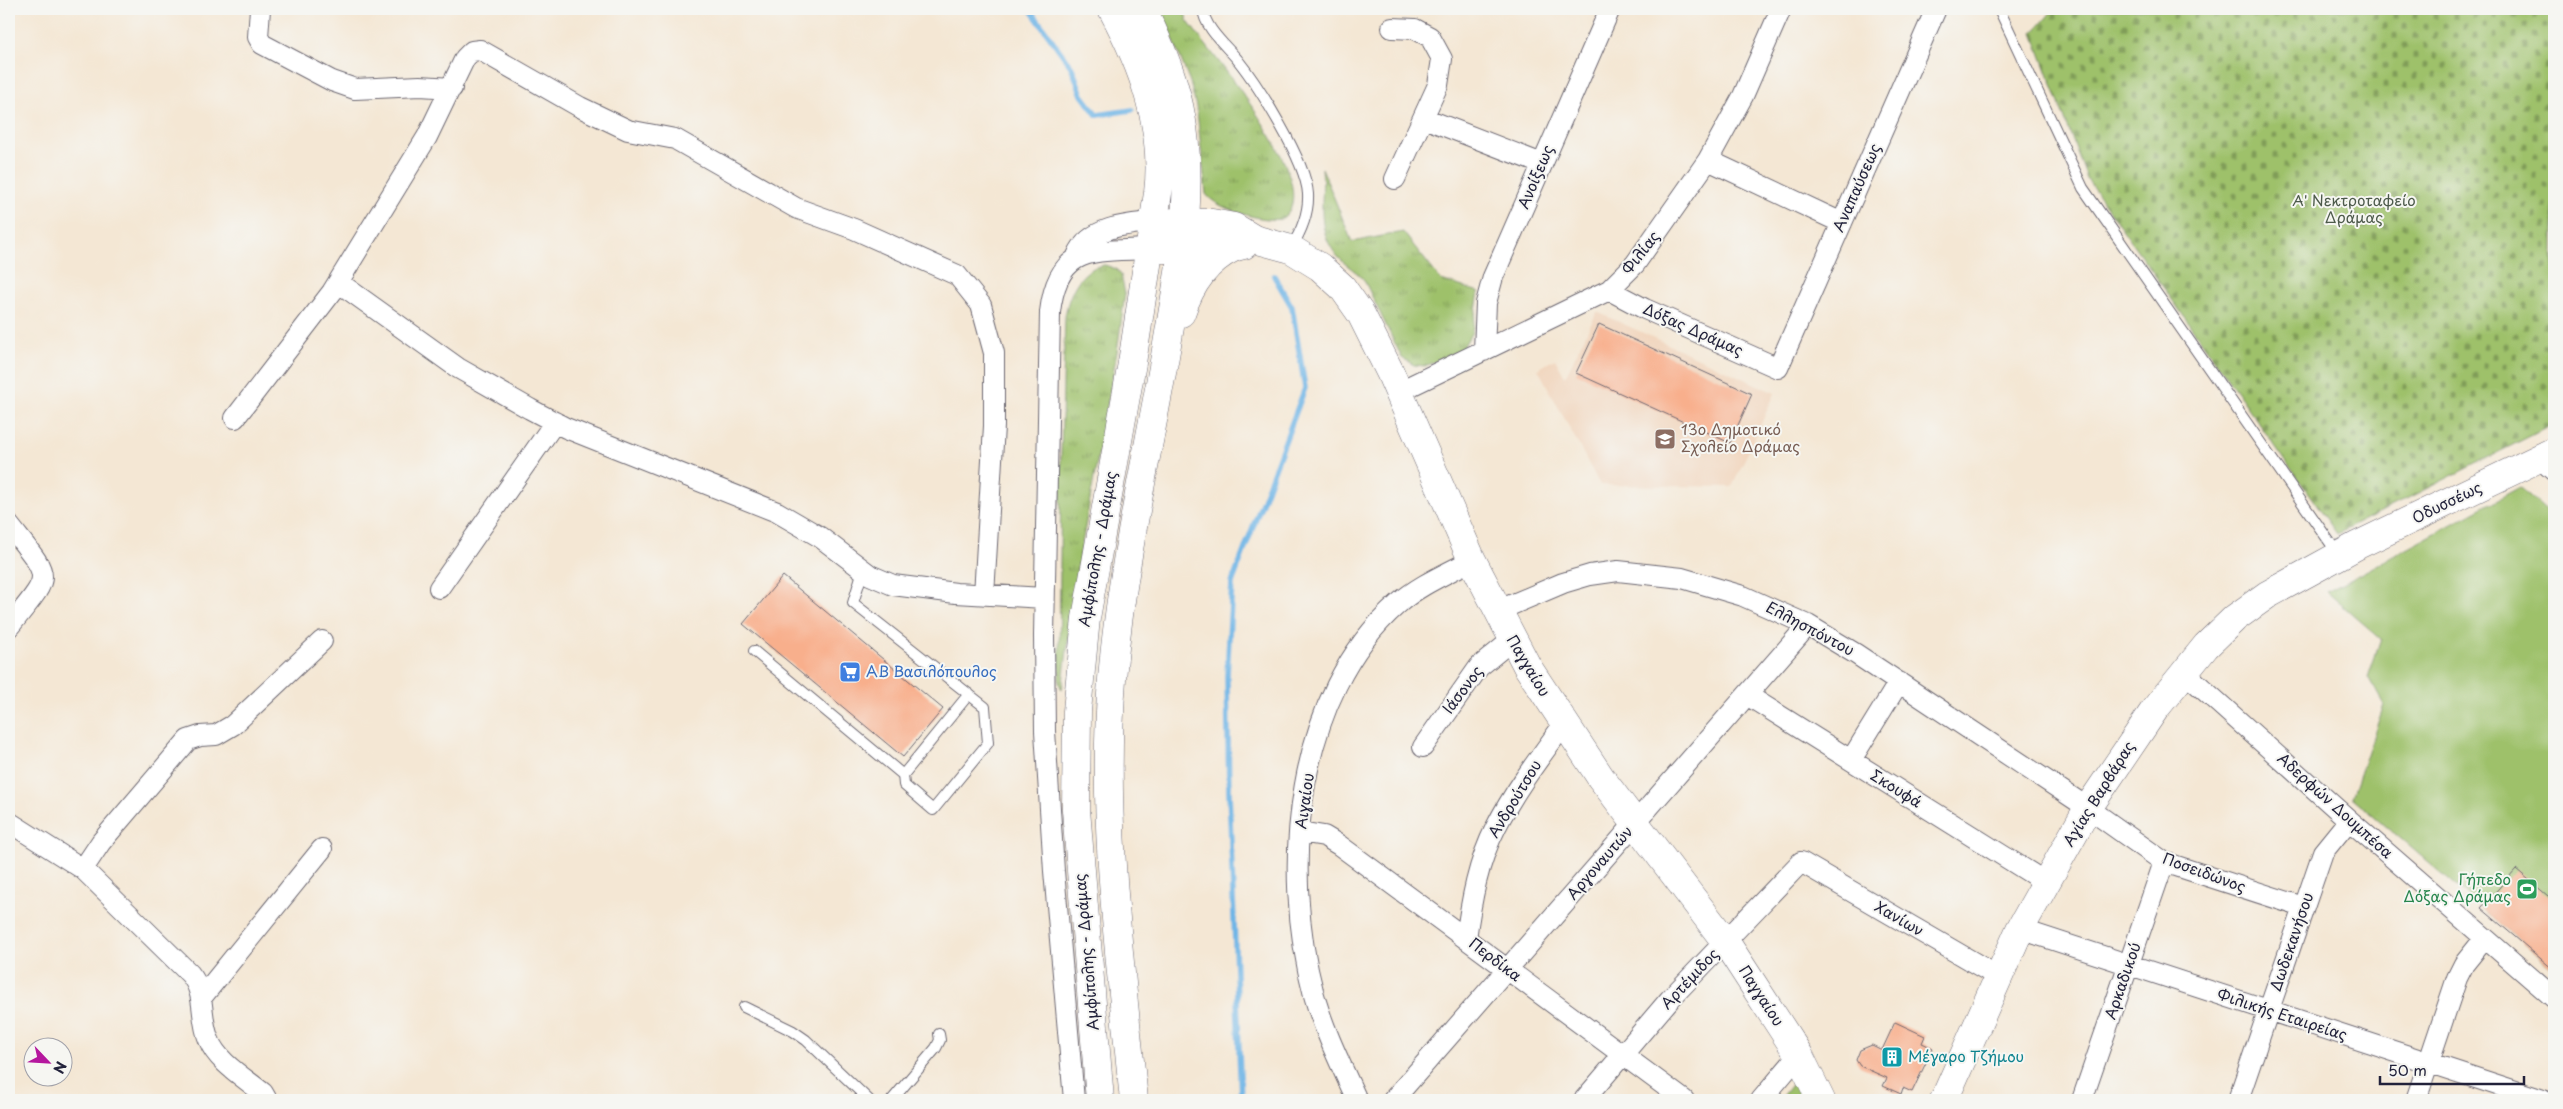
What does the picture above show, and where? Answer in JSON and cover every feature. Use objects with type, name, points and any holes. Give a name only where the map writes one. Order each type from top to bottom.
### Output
[{"type":"main road","name":"Αμφίπολης - Δράμας","points":[[1100,1100],[1076,810],[1077,711],[1086,618],[1132,363],[1154,222],[1160,167],[1148,92],[1135,54],[1112,9]]},
{"type":"main road","name":"Αμφίπολης - Δράμας","points":[[1134,1100],[1111,832],[1109,741],[1112,679],[1120,611],[1183,235],[1186,169],[1175,86],[1143,9]]},
{"type":"main road","points":[[1154,222],[1183,235],[1264,246]]},
{"type":"main road","points":[[1149,249],[1183,235]]},
{"type":"main road","points":[[1150,436],[1185,302],[1202,272],[1217,257],[1264,246]]},
{"type":"main road","name":"Παγγαίου","points":[[1264,246],[1320,267],[1342,287],[1361,314],[1398,392],[1472,560],[1512,640],[1564,724],[1635,823],[1725,941],[1799,1055],[1821,1100]]},
{"type":"main road","name":"Οδυσσέως","points":[[2338,555],[2539,459]]},
{"type":"main road","name":"Αγίας Βαρβάρας","points":[[1944,1100],[1998,976],[2045,882],[2088,808],[2154,709],[2206,646],[2236,618],[2267,594],[2338,555]]},
{"type":"street","points":[[260,9],[258,37],[262,44],[339,84],[365,90],[420,86],[452,88]]},
{"type":"street","name":"Ανοίξεως","points":[[1484,351],[1488,291],[1610,9]]},
{"type":"street","name":"Φιλίας","points":[[1398,392],[1609,290],[1635,264],[1708,160],[1743,96],[1781,9]]},
{"type":"street","name":"Αναπαύσεως","points":[[1778,368],[1936,9]]},
{"type":"street","points":[[1392,28],[1415,29],[1430,37],[1442,59],[1438,85],[1395,179]]},
{"type":"street","points":[[235,418],[338,282],[426,137],[452,88],[465,58],[472,51],[480,50],[580,108],[628,130],[675,139],[796,208],[854,229],[957,275],[981,305],[994,353],[994,426],[984,595]]},
{"type":"street","points":[[1424,118],[1542,164]]},
{"type":"street","points":[[1708,160],[1842,222]]},
{"type":"street","points":[[1074,1100],[1049,803],[1044,678],[1050,312],[1058,279],[1077,256],[1084,244],[1094,235],[1120,226],[1154,222]]},
{"type":"street","points":[[1077,256],[1090,252],[1149,249]]},
{"type":"street","points":[[338,282],[458,368],[555,422],[777,512],[809,530],[863,570],[880,580],[897,586],[984,595],[1044,598]]},
{"type":"street","name":"Δόξας Δράμας","points":[[1609,290],[1645,309],[1778,368]]},
{"type":"street","points":[[439,588],[555,422]]},
{"type":"street","points":[[9,525],[42,566],[44,575],[42,585],[9,628]]},
{"type":"street","name":"Αιγαίου","points":[[1357,1100],[1328,1032],[1311,983],[1299,890],[1300,832],[1305,786],[1316,740],[1332,695],[1357,650],[1380,622],[1403,600],[1472,560]]},
{"type":"street","name":"Ελλησπόντου","points":[[1497,611],[1569,581],[1604,573],[1634,572],[1682,578],[1714,586],[1752,599],[1808,625],[1899,682],[2088,808]]},
{"type":"street","name":"Αργοναυτών","points":[[1393,1100],[1808,625]]},
{"type":"street","name":"Ιάσονος","points":[[1423,747],[1479,667],[1512,640]]},
{"type":"street","points":[[83,870],[101,842],[188,740],[200,736],[216,735],[233,725],[322,641]]},
{"type":"street","name":"Αδερφών Δουμπέσα","points":[[2184,672],[2349,820],[2554,998]]},
{"type":"street","points":[[1851,760],[1899,682]]},
{"type":"street","name":"Σκουφά","points":[[1747,695],[2045,882]]},
{"type":"street","name":"Ανδρούτσου","points":[[1466,939],[1480,869],[1496,828],[1534,765],[1564,724]]},
{"type":"street","name":"Ποσειδώνος","points":[[2088,808],[2164,862],[2303,907]]},
{"type":"street","name":"Δωδεκανήσου","points":[[2238,1100],[2303,907],[2327,844],[2349,820]]},
{"type":"street","points":[[9,822],[83,870],[190,974],[200,989],[206,1030],[212,1047],[263,1093],[268,1100]]},
{"type":"street","name":"Περδίκα","points":[[1300,832],[1324,836],[1339,845],[1622,1055],[1673,1097]]},
{"type":"street","points":[[202,996],[322,850]]},
{"type":"street","name":"Αρτέμιδος","points":[[1584,1100],[1725,941],[1801,862]]},
{"type":"street","name":"Χανίων","points":[[1801,862],[1998,976]]},
{"type":"street","name":"Αρκαδικού","points":[[2082,1100],[2164,862]]},
{"type":"street","name":"Φιλικής Εταιρείας","points":[[2020,929],[2543,1100]]},
{"type":"street","points":[[2416,1100],[2457,978],[2464,964],[2485,938]]},
{"type":"street","points":[[1761,1100],[1799,1055]]},
{"type":"lane","points":[[1203,9],[1206,21],[1245,69],[1267,101],[1302,170],[1308,190],[1302,227],[1264,246]]},
{"type":"lane","points":[[1999,9],[2083,188],[2338,555]]},
{"type":"lane","points":[[863,570],[853,603],[969,694],[984,707],[988,743],[933,810],[904,786],[903,774],[969,694]]},
{"type":"lane","points":[[754,651],[903,774]]},
{"type":"lane","points":[[744,1007],[793,1031],[806,1040],[869,1100]]},
{"type":"lane","points":[[892,1100],[936,1048],[939,1034]]},
{"type":"shaded area","name":"13ο Δημοτικό Σχολείο Δράμας","points":[[1597,312],[1775,393],[1732,487],[1600,485],[1538,369],[1555,359],[1565,377]]},
{"type":"green space","points":[[1161,9],[1184,9],[1187,20],[1239,88],[1279,150],[1290,179],[1292,203],[1281,219],[1263,218],[1240,213],[1219,205],[1206,194],[1197,111],[1190,82]]},
{"type":"green space","name":"Α' Νεκτροταφείο Δράμας","points":[[2054,9],[2554,9],[2554,424],[2337,534],[2087,179],[2033,33]]},
{"type":"green space","points":[[1322,168],[1352,242],[1403,232],[1441,280],[1479,292],[1472,332],[1462,349],[1425,366],[1414,365],[1402,358],[1364,280],[1338,257],[1326,236],[1322,215]]},
{"type":"green space","points":[[1105,265],[1116,269],[1121,275],[1125,294],[1117,352],[1077,571],[1062,690],[1059,683],[1061,453],[1065,317],[1072,291],[1082,277],[1096,267]]},
{"type":"green space","points":[[2520,487],[2554,518],[2554,970],[2352,797],[2384,705],[2368,677],[2381,639],[2327,592]]},
{"type":"green space","points":[[1795,1080],[1803,1100],[1779,1100]]},
{"type":"building","points":[[1599,324],[1752,394],[1730,443],[1576,373]]},
{"type":"building","name":"ΑΒ Βασιλόπουλος","points":[[783,576],[943,709],[903,757],[743,624]]},
{"type":"building","name":"Γήπεδο Δόξας Δράμας","points":[[2516,869],[2554,901],[2554,970],[2481,908]]},
{"type":"building","name":"Μέγαρο Τζήμου","points":[[1895,1022],[1925,1036],[1922,1043],[1933,1048],[1912,1092],[1903,1088],[1901,1094],[1883,1086],[1887,1078],[1860,1066],[1856,1060],[1860,1050],[1872,1045],[1882,1050]]},
{"type":"waterway","points":[[1030,9],[1072,68],[1082,95],[1097,115],[1132,110]]},
{"type":"waterway","points":[[1241,1100],[1229,791],[1227,676],[1232,583],[1305,388],[1292,307],[1274,276]]},
{"type":"place","name":"13ο Δημοτικό Σχολείο Δράμας","points":[[1665,439]]},
{"type":"place","name":"ΑΒ Βασιλόπουλος","points":[[850,672]]},
{"type":"place","name":"Γήπεδο Δόξας Δράμας","points":[[2527,889]]},
{"type":"place","name":"Μέγαρο Τζήμου","points":[[1892,1057]]}]
